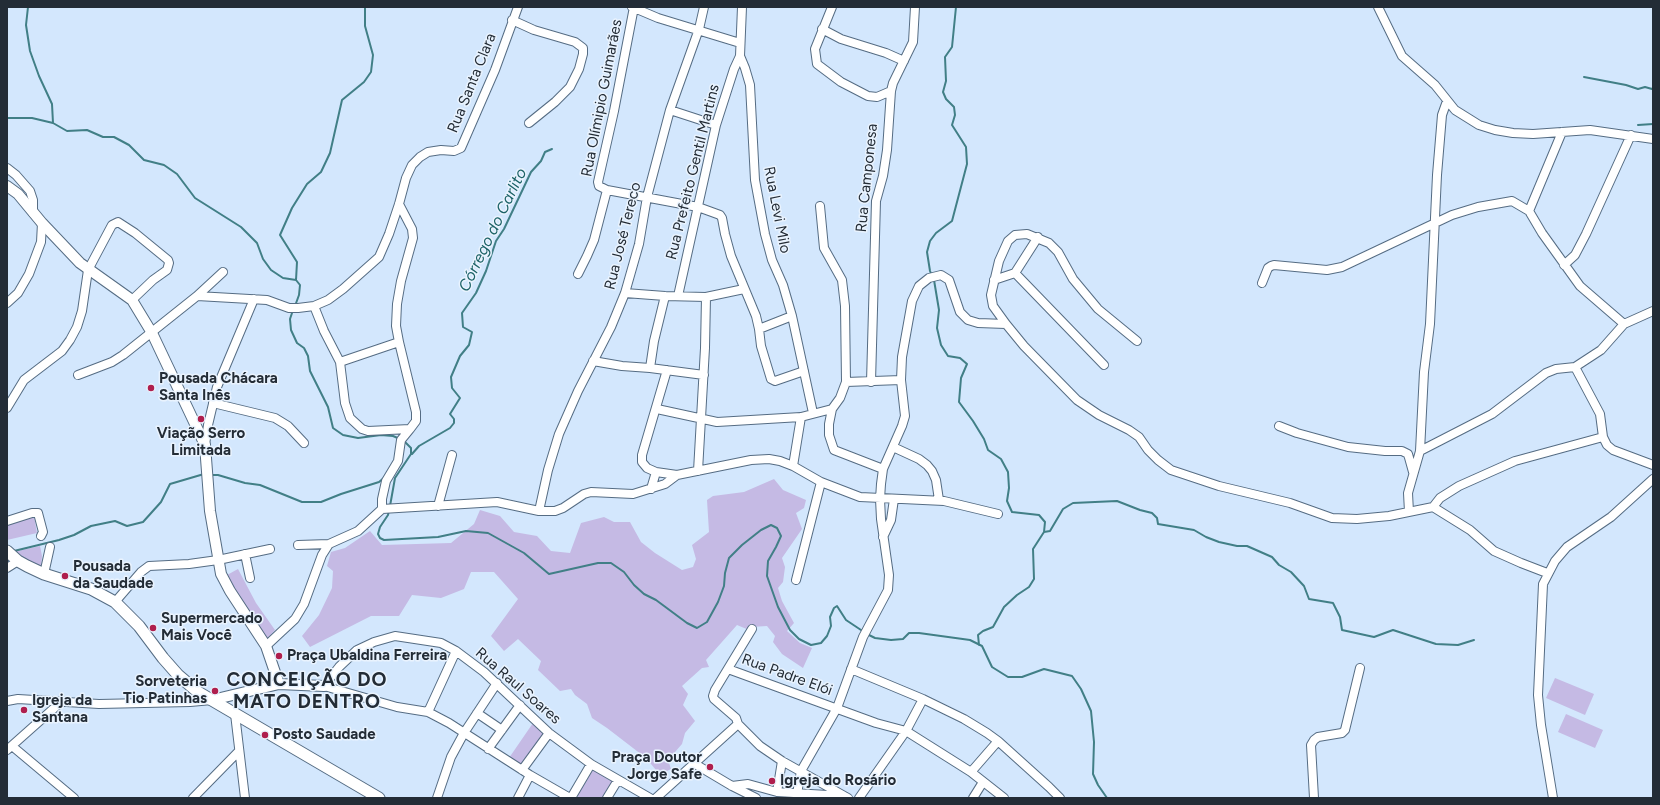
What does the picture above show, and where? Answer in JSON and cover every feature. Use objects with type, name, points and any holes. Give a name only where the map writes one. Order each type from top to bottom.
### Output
[{"type":"main road","points":[[12,556],[44,574],[91,589],[115,602],[139,626],[162,658],[178,675],[198,692],[379,798]]},
{"type":"street","name":"Rua Santa Clara","points":[[196,296],[267,300],[289,308],[314,306],[328,300],[343,289],[379,257],[399,204],[409,171],[420,156],[428,152],[441,150],[454,151],[460,148],[495,70],[518,7]]},
{"type":"street","points":[[633,7],[658,18],[740,42]]},
{"type":"street","name":"Rua Olímipio Guimarães","points":[[606,190],[601,188],[598,182],[614,111],[633,7]]},
{"type":"street","name":"Rua José Tereco","points":[[539,511],[548,470],[559,434],[593,361],[611,327],[625,293],[639,244],[647,197],[670,110],[699,29],[704,7]]},
{"type":"street","name":"Rua Prefeito Gentil Martins","points":[[678,296],[716,125],[734,69],[740,56],[742,7]]},
{"type":"street","points":[[832,7],[815,49],[817,64],[841,82],[868,96],[877,97],[891,91]]},
{"type":"street","name":"Rua Camponesa","points":[[871,382],[876,201],[883,176],[887,150],[891,91],[893,83],[913,42],[915,7]]},
{"type":"street","points":[[1378,7],[1402,56],[1435,85],[1447,101],[1465,117],[1479,125],[1495,130],[1533,134],[1590,130],[1653,139]]},
{"type":"street","name":"Rua Santa Clara","points":[[512,20],[534,30],[575,42],[583,48],[579,69],[570,87],[555,102],[529,123]]},
{"type":"street","points":[[822,29],[841,39],[880,51],[904,61]]},
{"type":"street","name":"Rua Levi Milo","points":[[740,56],[746,68],[750,85],[755,180],[765,234],[772,260],[783,285],[792,316],[813,413]]},
{"type":"street","points":[[1409,512],[1408,493],[1420,451],[1424,372],[1430,324],[1434,224],[1442,115],[1447,101]]},
{"type":"street","points":[[670,110],[716,125]]},
{"type":"street","points":[[1529,212],[1562,132]]},
{"type":"street","points":[[1564,265],[1575,255],[1586,234],[1631,135]]},
{"type":"street","points":[[7,168],[16,174],[30,190],[33,200],[33,213]]},
{"type":"street","points":[[7,186],[18,194],[42,223],[88,270],[132,300],[152,333],[205,445]]},
{"type":"street","points":[[578,274],[588,256],[594,240],[606,190],[698,207],[716,212],[722,218],[731,256],[756,316],[761,346],[771,379],[775,381],[804,370]]},
{"type":"street","points":[[1262,283],[1268,268],[1274,265],[1327,270],[1342,267],[1452,216],[1478,207],[1512,201],[1529,212],[1564,265],[1580,286],[1624,324]]},
{"type":"street","points":[[389,508],[382,499],[388,478],[398,460],[402,439],[412,426],[416,412],[396,326],[397,304],[401,281],[413,238],[410,221],[399,204]]},
{"type":"street","points":[[820,206],[824,248],[838,271],[844,288],[847,343],[846,382],[840,398],[832,409],[829,435],[834,450],[883,469]]},
{"type":"street","points":[[7,303],[18,293],[29,274],[41,242],[42,223]]},
{"type":"street","points":[[7,408],[24,380],[62,351],[70,340],[77,327],[82,311],[88,270],[114,223],[121,223],[168,260],[169,263],[167,270],[153,280],[132,300]]},
{"type":"street","points":[[1137,341],[1098,309],[1073,279],[1058,252],[1049,242],[1027,234],[1015,235],[1008,241],[999,261],[991,301],[1006,324],[1024,346],[1077,400],[1099,415],[1129,430],[1139,438],[1158,460],[1172,470],[1219,486],[1290,503],[1332,518],[1357,519],[1433,507],[1440,498],[1459,486],[1515,461],[1602,437]]},
{"type":"street","points":[[994,280],[1016,273],[1038,237]]},
{"type":"street","points":[[78,375],[112,362],[123,355],[152,333],[223,272]]},
{"type":"street","points":[[1016,273],[1104,365]]},
{"type":"street","points":[[797,794],[801,771],[837,708],[866,628],[888,590],[889,575],[883,537],[880,499],[883,469],[905,416],[901,380],[902,357],[912,301],[919,286],[929,278],[941,275],[949,280],[963,317],[978,323],[1006,324]]},
{"type":"street","points":[[625,293],[706,297],[744,289]]},
{"type":"street","points":[[650,368],[654,341],[665,296]]},
{"type":"street","points":[[698,471],[702,420],[706,297]]},
{"type":"street","points":[[254,299],[217,387],[205,445],[211,516],[221,574],[230,591],[266,646],[279,684]]},
{"type":"street","points":[[314,306],[324,331],[340,362],[345,403],[350,418],[362,429],[368,431],[412,426]]},
{"type":"street","points":[[1420,451],[1492,414],[1546,373],[1556,369],[1575,367],[1601,350],[1624,324],[1653,311]]},
{"type":"street","points":[[759,329],[792,316]]},
{"type":"street","points":[[340,362],[399,342]]},
{"type":"street","points":[[593,361],[622,366],[704,375]]},
{"type":"street","points":[[1575,367],[1600,414],[1602,437],[1607,445],[1613,450],[1653,465]]},
{"type":"street","points":[[667,370],[642,455],[642,462],[647,468],[656,472],[677,475],[751,460],[769,459],[793,466],[821,482],[860,497],[880,499],[939,500],[998,514]]},
{"type":"street","points":[[846,382],[901,380]]},
{"type":"street","points":[[213,403],[275,418],[288,426],[304,443]]},
{"type":"street","points":[[656,409],[717,422],[801,417],[832,409]]},
{"type":"street","points":[[793,466],[801,417]]},
{"type":"street","points":[[1279,426],[1297,434],[1348,447],[1385,451],[1402,451],[1408,454],[1411,459],[1413,475]]},
{"type":"street","points":[[893,447],[919,458],[927,464],[936,480],[939,500]]},
{"type":"street","points":[[438,506],[452,455]]},
{"type":"street","points":[[652,489],[656,472]]},
{"type":"street","points":[[298,545],[329,544],[358,531],[389,508],[497,502],[539,511],[555,511],[563,508],[584,494],[591,492],[633,494],[665,484],[677,475]]},
{"type":"street","points":[[1553,798],[1541,725],[1538,695],[1543,584],[1547,573],[1567,547],[1611,517],[1653,479]]},
{"type":"street","points":[[796,580],[821,482]]},
{"type":"street","points":[[883,537],[891,520],[894,499]]},
{"type":"street","points":[[1433,507],[1470,530],[1494,551],[1521,564],[1547,573]]},
{"type":"street","points":[[7,521],[32,512],[38,513],[43,532],[41,536]]},
{"type":"street","points":[[266,646],[295,619],[304,604],[322,555],[329,544]]},
{"type":"street","points":[[44,574],[50,547]]},
{"type":"street","points":[[115,602],[141,572],[149,566],[189,564],[270,550]]},
{"type":"street","points":[[245,554],[250,578]]},
{"type":"street","points":[[7,568],[12,556]]},
{"type":"street","points":[[752,629],[713,696],[736,718],[738,724],[760,746],[782,761],[846,797]]},
{"type":"street","name":"Rua Raul Soares","points":[[324,686],[339,667],[357,650],[374,642],[395,636],[441,643],[456,651],[497,684],[549,733],[591,764],[650,798]]},
{"type":"street","points":[[428,712],[456,651]]},
{"type":"street","points":[[1314,798],[1311,745],[1318,737],[1342,733],[1345,730],[1360,668]]},
{"type":"street","name":"Rua Padre Elói","points":[[728,669],[876,723],[906,731],[971,772],[1004,798]]},
{"type":"street","points":[[851,669],[923,699],[964,719],[998,740],[1060,798]]},
{"type":"street","points":[[7,701],[18,699],[99,704],[190,702],[233,696],[252,689],[279,684],[324,686],[397,707],[428,712],[449,722],[488,749],[571,798],[591,764]]},
{"type":"street","points":[[437,798],[451,757],[464,732],[497,684]]},
{"type":"street","points":[[233,696],[245,798]]},
{"type":"street","points":[[859,798],[906,731],[923,699]]},
{"type":"street","points":[[61,702],[10,748],[74,798]]},
{"type":"street","points":[[488,749],[520,705]]},
{"type":"street","points":[[477,713],[502,730]]},
{"type":"street","points":[[656,798],[738,724]]},
{"type":"street","points":[[522,770],[549,733]]},
{"type":"street","points":[[971,772],[998,740]]},
{"type":"street","points":[[193,798],[239,751]]},
{"type":"street","points":[[777,792],[782,761]]},
{"type":"street","points":[[695,764],[732,786],[756,798]]},
{"type":"street","points":[[518,798],[530,775]]},
{"type":"street","points":[[607,798],[618,780]]},
{"type":"street","points":[[973,798],[983,782]]},
{"type":"street","points":[[732,786],[748,784],[777,792],[846,797]]},
{"type":"shaded area","points":[[774,479],[783,490],[806,500],[804,508],[796,513],[802,529],[782,558],[785,567],[783,582],[778,588],[782,601],[794,623],[787,631],[800,643],[812,648],[803,668],[782,654],[773,642],[775,636],[767,626],[751,627],[749,630],[737,625],[706,660],[709,667],[702,668],[682,686],[688,694],[683,705],[695,721],[685,733],[682,744],[668,760],[671,769],[665,772],[656,770],[646,758],[592,718],[587,704],[575,695],[571,689],[560,691],[538,670],[541,661],[518,639],[504,651],[491,636],[518,599],[494,572],[471,572],[464,589],[441,598],[412,595],[399,616],[371,616],[310,647],[302,636],[319,615],[332,588],[333,571],[327,566],[331,552],[345,548],[370,531],[382,545],[451,543],[474,524],[480,510],[500,516],[514,532],[537,536],[551,551],[570,553],[581,523],[604,517],[614,522],[630,522],[641,542],[682,570],[693,567],[696,559],[692,545],[709,532],[707,500],[713,496],[744,492]]},
{"type":"shaded area","points":[[34,516],[37,533],[7,540],[7,524]]},
{"type":"shaded area","points":[[40,546],[42,556],[41,569],[13,552]]},
{"type":"shaded area","points":[[238,569],[256,603],[275,630],[266,640],[246,610],[227,575]]},
{"type":"shaded area","points":[[1555,678],[1594,694],[1585,715],[1546,698]]},
{"type":"shaded area","points":[[1566,714],[1603,730],[1595,748],[1558,732]]},
{"type":"shaded area","points":[[533,723],[545,734],[524,762],[519,765],[509,758]]},
{"type":"shaded area","points":[[593,770],[612,781],[602,798],[580,798],[577,796]]},
{"type":"waterway","points":[[28,7],[26,25],[30,51],[39,76],[52,104],[53,123]]},
{"type":"waterway","points":[[296,280],[297,262],[280,235],[292,208],[307,184],[321,172],[330,153],[342,100],[364,82],[371,72],[373,55],[365,26],[365,7]]},
{"type":"waterway","points":[[932,276],[927,252],[930,241],[936,233],[952,221],[967,164],[966,147],[952,125],[955,115],[954,107],[946,99],[943,92],[946,81],[945,57],[952,47],[956,7]]},
{"type":"waterway","points":[[1584,77],[1626,85],[1638,89],[1645,87],[1653,88]]},
{"type":"waterway","points":[[7,118],[32,118],[53,123],[67,131],[87,130],[103,137],[114,137],[129,145],[144,160],[164,165],[177,174],[195,198],[241,227],[257,243],[263,259],[271,270],[283,278],[296,280],[300,285],[299,295],[295,306]]},
{"type":"waterway","points":[[1638,125],[1653,124]]},
{"type":"waterway","name":"Córrego do Carlito","points":[[412,454],[419,446],[450,428],[454,423],[454,419],[450,414],[460,398],[452,388],[451,377],[460,356],[469,345],[472,332],[463,327],[462,313],[476,293],[486,271],[496,241],[504,229],[531,172],[541,161],[545,152],[552,149]]},
{"type":"waterway","points":[[934,280],[939,310],[937,328],[941,345],[948,356],[960,358],[967,364],[961,378],[959,402],[984,439],[988,450],[1001,459],[1008,472],[1009,488],[1007,501],[1012,512],[1039,515],[1045,522],[1044,532],[1033,549],[1034,579],[1029,587],[1017,595],[1004,607],[993,627],[978,635],[979,645]]},
{"type":"waterway","points":[[293,310],[290,319],[291,330],[297,343],[304,348],[308,356],[310,371],[328,407],[333,428],[343,435],[358,438],[381,435],[393,436],[400,439]]},
{"type":"waterway","points":[[390,506],[395,478],[411,454],[411,448],[404,441]]},
{"type":"waterway","points":[[14,551],[59,540],[74,535],[91,526],[115,521],[127,526],[143,522],[161,502],[170,484],[204,474]]},
{"type":"waterway","points":[[210,475],[218,475],[245,483],[260,485],[302,502],[321,502],[379,482],[385,477]]},
{"type":"waterway","points":[[1044,532],[1050,531],[1063,509],[1073,503],[1117,501],[1152,513],[1157,518],[1158,524],[1194,530],[1219,542],[1237,546],[1247,546],[1272,557],[1279,565],[1291,572],[1304,586],[1309,599],[1333,603],[1340,617],[1342,630],[1374,637],[1393,630],[1436,644],[1458,645],[1474,640]]},
{"type":"waterway","points":[[389,510],[378,534],[380,538],[384,540],[438,537],[466,531],[488,533],[524,553],[549,574],[598,563],[611,563],[624,572],[634,585],[644,594],[656,600],[687,623],[697,628],[707,622],[718,602],[724,586],[725,573],[729,558],[742,545],[761,530],[771,525],[777,528],[781,536],[768,561],[767,576],[778,607],[790,630],[799,639],[811,645],[821,643],[827,636],[831,626],[830,617],[834,608],[837,606],[846,620],[864,632]]},
{"type":"waterway","points":[[867,634],[875,638],[891,640],[903,639],[909,633],[970,640],[982,646],[992,667],[1008,677],[1022,677],[1044,669],[1072,676],[1081,689],[1091,711],[1094,742],[1093,774],[1098,785],[1107,798]]},
{"type":"place","name":"Pousada Chácara Santa Inês","points":[[151,388]]},
{"type":"place","name":"Viação Serro Limitada","points":[[201,419]]},
{"type":"place","name":"Pousada da Saudade","points":[[65,576]]},
{"type":"place","name":"Supermercado Mais Você","points":[[153,628]]},
{"type":"place","name":"Praça Ubaldina Ferreira","points":[[279,656]]},
{"type":"place","name":"Sorveteria Tio Patinhas","points":[[215,691]]},
{"type":"place","name":"Igreja da Santana","points":[[24,710]]},
{"type":"place","name":"Posto Saudade","points":[[265,735]]},
{"type":"place","name":"Praça Doutor Jorge Safe","points":[[710,767]]},
{"type":"place","name":"Igreja do Rosário","points":[[772,781]]},
{"type":"district","name":"CONCEIÇÃO DO MATO DENTRO","points":[[307,691]]}]
